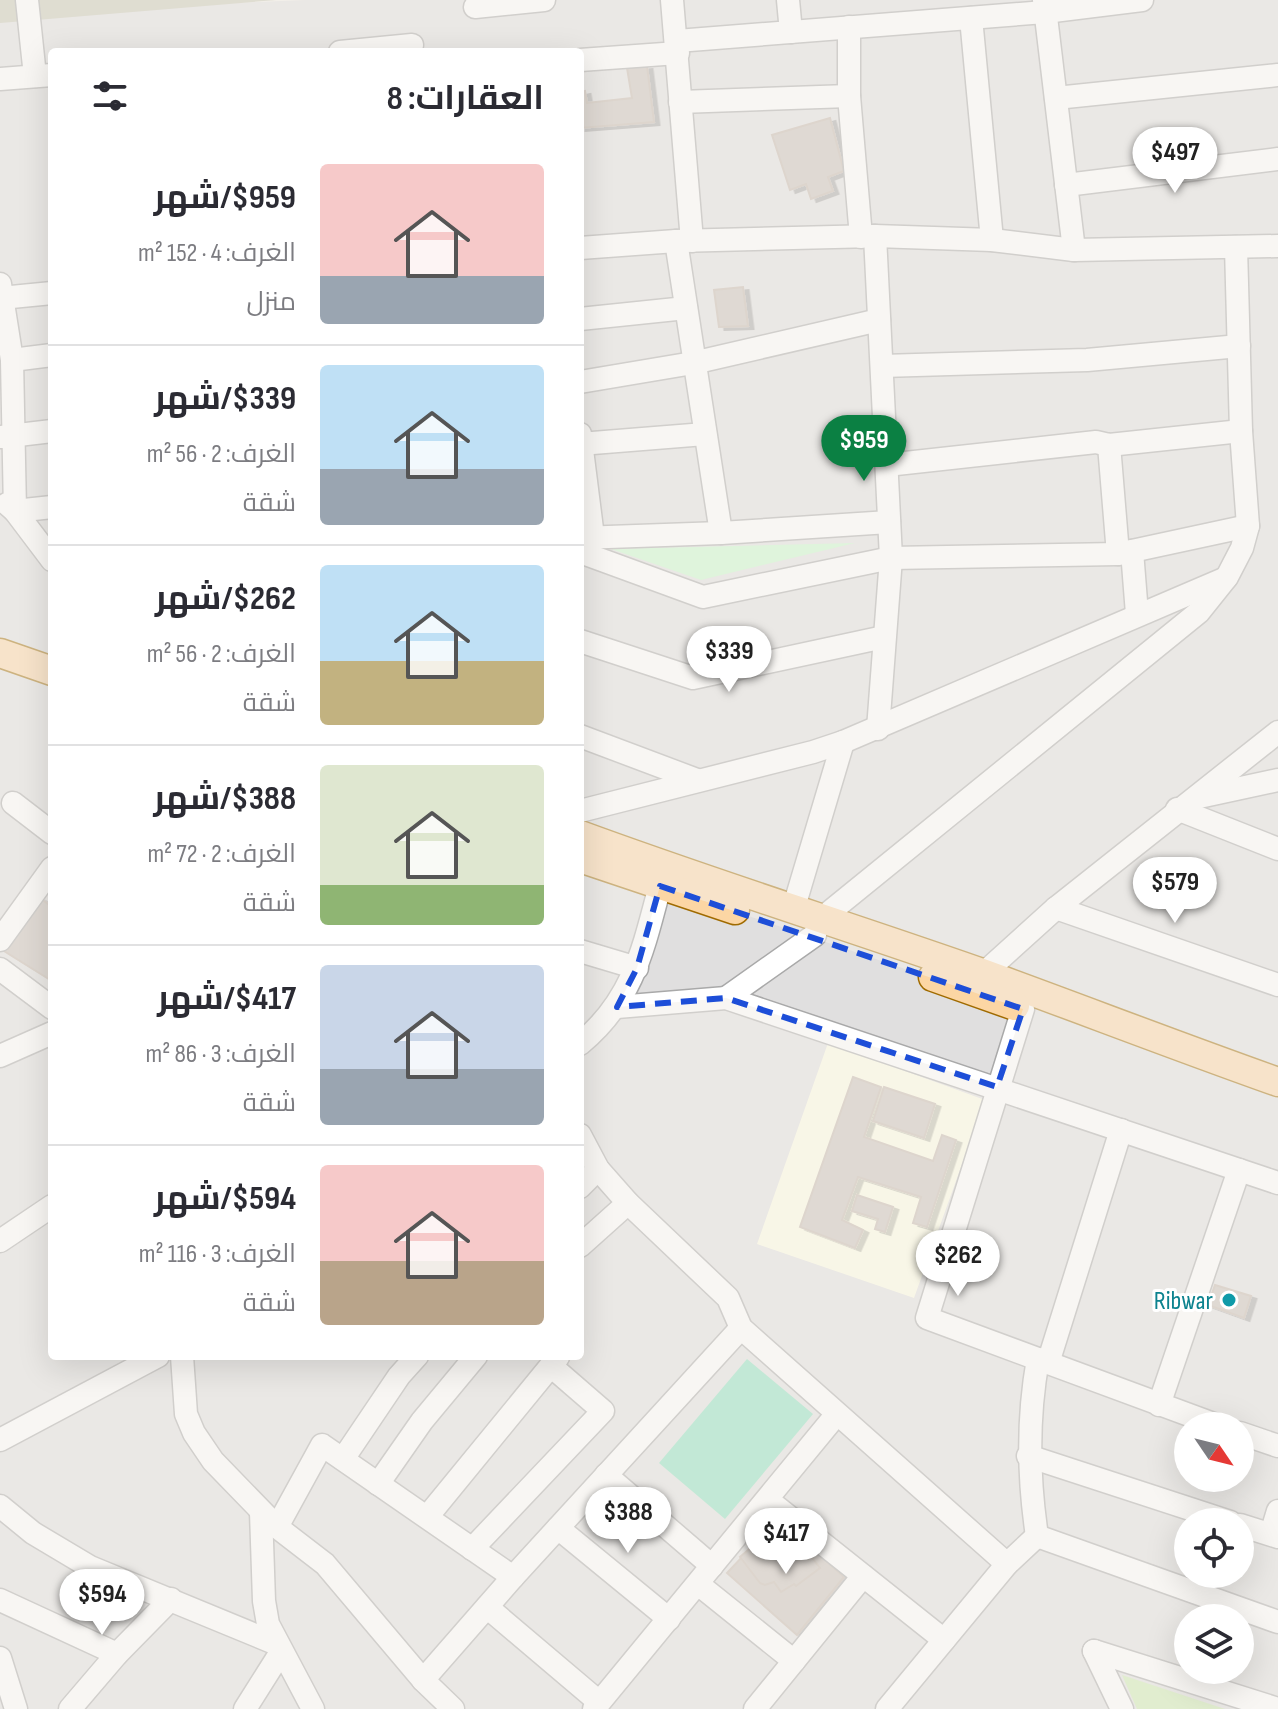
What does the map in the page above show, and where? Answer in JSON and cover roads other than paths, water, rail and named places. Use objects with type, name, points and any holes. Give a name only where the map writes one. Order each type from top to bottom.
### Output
[{"type":"main road","points":[[0,633],[48,651]]},
{"type":"main road","points":[[0,653],[48,670]]},
{"type":"main road","points":[[584,836],[793,910],[818,927],[1023,1009],[1278,1099]]},
{"type":"main road","points":[[584,859],[660,886],[983,974],[1278,1082]]},
{"type":"street","points":[[0,79],[44,76],[27,0]]},
{"type":"street","points":[[475,7],[544,0]]},
{"type":"street","points":[[672,0],[680,102],[686,308],[721,533]]},
{"type":"street","points":[[788,0],[791,32]]},
{"type":"street","points":[[584,59],[791,32],[971,18],[1044,6],[1142,0]]},
{"type":"street","points":[[1044,6],[1074,250]]},
{"type":"street","points":[[971,18],[992,240]]},
{"type":"street","points":[[849,27],[849,96],[879,320],[891,558],[878,729]]},
{"type":"street","points":[[381,48],[412,45]]},
{"type":"street","points":[[1056,98],[1278,75]]},
{"type":"street","points":[[680,102],[849,96]]},
{"type":"street","points":[[1066,185],[1278,159]]},
{"type":"street","points":[[584,248],[684,241],[868,237],[992,240],[1074,250],[1278,246]]},
{"type":"street","points":[[726,998],[818,927],[1199,612],[1227,577],[1242,548],[1248,526],[1241,431],[1236,247]]},
{"type":"street","points":[[48,293],[0,295],[12,360],[7,505],[48,555]]},
{"type":"street","points":[[584,319],[686,308]]},
{"type":"street","points":[[584,381],[693,363],[879,320]]},
{"type":"street","points":[[882,366],[1087,360],[1239,346]]},
{"type":"street","points":[[12,360],[48,356]]},
{"type":"street","points":[[7,436],[48,431]]},
{"type":"street","points":[[887,465],[1096,442],[1109,445],[1241,431]]},
{"type":"street","points":[[584,440],[705,434]]},
{"type":"street","points":[[1109,445],[1137,614]]},
{"type":"street","points":[[7,505],[48,507]]},
{"type":"street","points":[[584,542],[889,522]]},
{"type":"street","points":[[584,542],[703,597],[891,558],[1125,553],[1248,526]]},
{"type":"street","points":[[584,810],[843,742],[1227,577]]},
{"type":"street","points":[[584,642],[693,678],[884,637]]},
{"type":"street","points":[[983,974],[1056,908],[1278,732]]},
{"type":"street","points":[[584,738],[697,780]]},
{"type":"street","points":[[793,910],[843,742]]},
{"type":"street","points":[[1186,804],[1278,780]]},
{"type":"street","points":[[13,803],[48,830]]},
{"type":"street","points":[[1186,804],[1278,849]]},
{"type":"street","points":[[0,940],[48,874]]},
{"type":"street","points":[[584,1040],[617,1007],[637,968],[660,886]]},
{"type":"street","points":[[1056,908],[1278,985]]},
{"type":"street","points":[[584,952],[637,968]]},
{"type":"street","points":[[0,969],[48,1005]]},
{"type":"street","points":[[617,1007],[726,998],[1278,1183]]},
{"type":"street","points":[[1023,1009],[927,1318],[1179,1412]]},
{"type":"street","points":[[0,1056],[48,1035]]},
{"type":"street","points":[[1037,1536],[1028,1456],[1032,1391],[1121,1130]]},
{"type":"street","points":[[584,1143],[598,1169],[628,1203],[728,1298],[741,1328],[1007,1564]]},
{"type":"street","points":[[584,1183],[598,1169]]},
{"type":"street","points":[[1159,1405],[1239,1170]]},
{"type":"street","points":[[584,1242],[628,1203]]},
{"type":"street","points":[[0,1240],[48,1209]]},
{"type":"street","points":[[423,1680],[741,1328]]},
{"type":"street","points":[[0,1440],[150,1360]]},
{"type":"street","points":[[182,1360],[186,1414],[194,1433],[213,1461],[269,1519],[325,1564],[423,1680],[453,1709]]},
{"type":"street","points":[[343,1459],[399,1376],[413,1360]]},
{"type":"street","points":[[378,1484],[422,1421],[473,1360]]},
{"type":"street","points":[[427,1517],[555,1361],[603,1411],[472,1549]]},
{"type":"street","points":[[487,1607],[596,1706],[836,1415]]},
{"type":"street","points":[[1254,1438],[1278,1446]]},
{"type":"street","points":[[313,1709],[279,1648],[265,1613],[269,1519],[322,1445],[513,1577]]},
{"type":"street","points":[[1028,1456],[1187,1508]]},
{"type":"street","points":[[606,1475],[794,1661]]},
{"type":"street","points":[[768,1500],[944,1640]]},
{"type":"street","points":[[0,1506],[33,1533],[90,1567],[171,1599],[279,1648]]},
{"type":"street","points":[[1254,1530],[1274,1536],[1278,1511]]},
{"type":"street","points":[[558,1528],[669,1619]]},
{"type":"street","points":[[887,1709],[1007,1564],[1037,1536]]},
{"type":"street","points":[[1037,1536],[1278,1622]]},
{"type":"street","points":[[755,1709],[863,1576]]},
{"type":"street","points":[[70,1709],[117,1654],[171,1599]]},
{"type":"street","points":[[0,1600],[117,1654]]},
{"type":"street","points":[[245,1709],[279,1648]]},
{"type":"street","points":[[1122,1709],[1094,1651],[1278,1709]]},
{"type":"street","points":[[0,1658],[16,1709]]},
{"type":"place","name":"Ribwar","points":[[1229,1300]]}]
